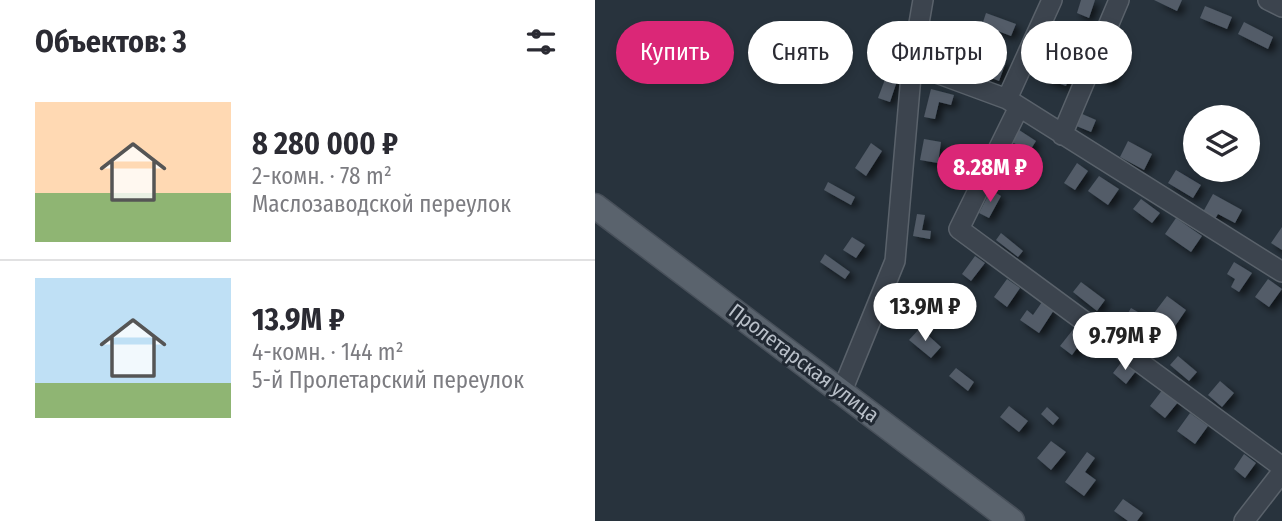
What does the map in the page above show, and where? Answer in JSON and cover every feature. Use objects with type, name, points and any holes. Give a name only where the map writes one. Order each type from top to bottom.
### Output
[{"type":"main road","name":"Пролетарская улица","points":[[595,206],[1012,521]]},
{"type":"street","points":[[919,21],[923,0]]},
{"type":"street","points":[[1052,0],[1013,103],[959,229],[1282,467]]},
{"type":"street","points":[[1062,135],[1119,0]]},
{"type":"street","points":[[1268,0],[1282,7]]},
{"type":"street","points":[[842,391],[895,261],[910,84]]},
{"type":"street","points":[[964,84],[1013,103],[1282,272]]},
{"type":"street","points":[[1244,521],[1282,472]]},
{"type":"building","points":[[1081,0],[1095,0],[1089,18],[1077,13]]},
{"type":"building","points":[[1154,0],[1182,0],[1177,11]]},
{"type":"building","points":[[1205,6],[1232,17],[1227,29],[1200,18]]},
{"type":"building","points":[[986,13],[1016,24],[1011,36],[1007,34],[1007,21],[983,21]]},
{"type":"building","points":[[1244,22],[1273,37],[1268,49],[1238,34]]},
{"type":"building","points":[[883,84],[896,84],[890,102],[878,98]]},
{"type":"building","points":[[931,89],[954,95],[951,105],[939,102],[935,119],[924,117]]},
{"type":"building","points":[[1080,113],[1096,120],[1091,132],[1074,125]]},
{"type":"building","points":[[1016,128],[1036,141],[1029,152],[1009,140]]},
{"type":"building","points":[[924,139],[941,142],[938,163],[920,160]]},
{"type":"building","points":[[1128,141],[1152,154],[1144,170],[1120,157]]},
{"type":"building","points":[[871,143],[882,151],[866,176],[855,168]]},
{"type":"building","points":[[1077,163],[1088,171],[1075,190],[1064,183]]},
{"type":"building","points":[[1176,170],[1183,174],[1183,182],[1196,182],[1201,185],[1193,198],[1168,183]]},
{"type":"building","points":[[1099,176],[1119,189],[1108,205],[1088,191]]},
{"type":"building","points":[[828,182],[855,197],[851,205],[824,190]]},
{"type":"building","points":[[991,190],[1001,196],[989,218],[979,213]]},
{"type":"building","points":[[1213,194],[1242,210],[1235,223],[1218,214],[1215,219],[1203,212]]},
{"type":"building","points":[[1141,199],[1160,213],[1152,223],[1133,209]]},
{"type":"building","points":[[917,214],[925,215],[922,230],[931,231],[930,239],[913,236]]},
{"type":"building","points":[[1176,218],[1202,236],[1191,252],[1165,234]]},
{"type":"building","points":[[1282,227],[1282,250],[1271,243]]},
{"type":"building","points":[[1001,233],[1023,251],[1018,257],[996,240]]},
{"type":"building","points":[[852,237],[865,245],[856,258],[843,250]]},
{"type":"building","points":[[825,254],[850,272],[845,279],[820,262]]},
{"type":"building","points":[[975,256],[985,263],[971,281],[962,274]]},
{"type":"building","points":[[1234,262],[1252,273],[1239,292],[1231,287],[1235,279],[1227,274]]},
{"type":"building","points":[[1007,279],[1020,288],[1007,307],[994,297]]},
{"type":"building","points":[[1268,279],[1282,289],[1269,307],[1255,297]]},
{"type":"building","points":[[1081,282],[1105,300],[1097,311],[1073,292]]},
{"type":"building","points":[[909,283],[927,295],[915,313],[897,301]]},
{"type":"building","points":[[1167,296],[1186,310],[1171,332],[1151,317]]},
{"type":"building","points":[[1042,302],[1054,310],[1039,333],[1020,320],[1027,310],[1033,315]]},
{"type":"building","points":[[1131,308],[1143,315],[1130,335],[1119,328]]},
{"type":"building","points":[[1075,327],[1086,336],[1072,355],[1060,346]]},
{"type":"building","points":[[920,328],[941,347],[931,358],[909,340]]},
{"type":"building","points":[[1178,356],[1197,372],[1189,381],[1170,365]]},
{"type":"building","points":[[1123,360],[1136,371],[1126,384],[1113,373]]},
{"type":"building","points":[[956,368],[974,382],[968,391],[949,376]]},
{"type":"building","points":[[1220,381],[1234,393],[1222,407],[1208,395]]},
{"type":"building","points":[[1163,389],[1179,401],[1165,418],[1150,406]]},
{"type":"building","points":[[1009,406],[1028,421],[1019,432],[1000,417]]},
{"type":"building","points":[[1047,407],[1059,418],[1053,425],[1041,414]]},
{"type":"building","points":[[1190,413],[1208,426],[1195,444],[1177,431]]},
{"type":"building","points":[[1051,441],[1066,452],[1051,470],[1037,458]]},
{"type":"building","points":[[1087,452],[1095,458],[1085,472],[1096,480],[1084,496],[1065,482]]},
{"type":"building","points":[[1244,454],[1256,463],[1245,478],[1234,469]]},
{"type":"building","points":[[1123,499],[1143,513],[1137,521],[1128,521],[1114,511]]}]
